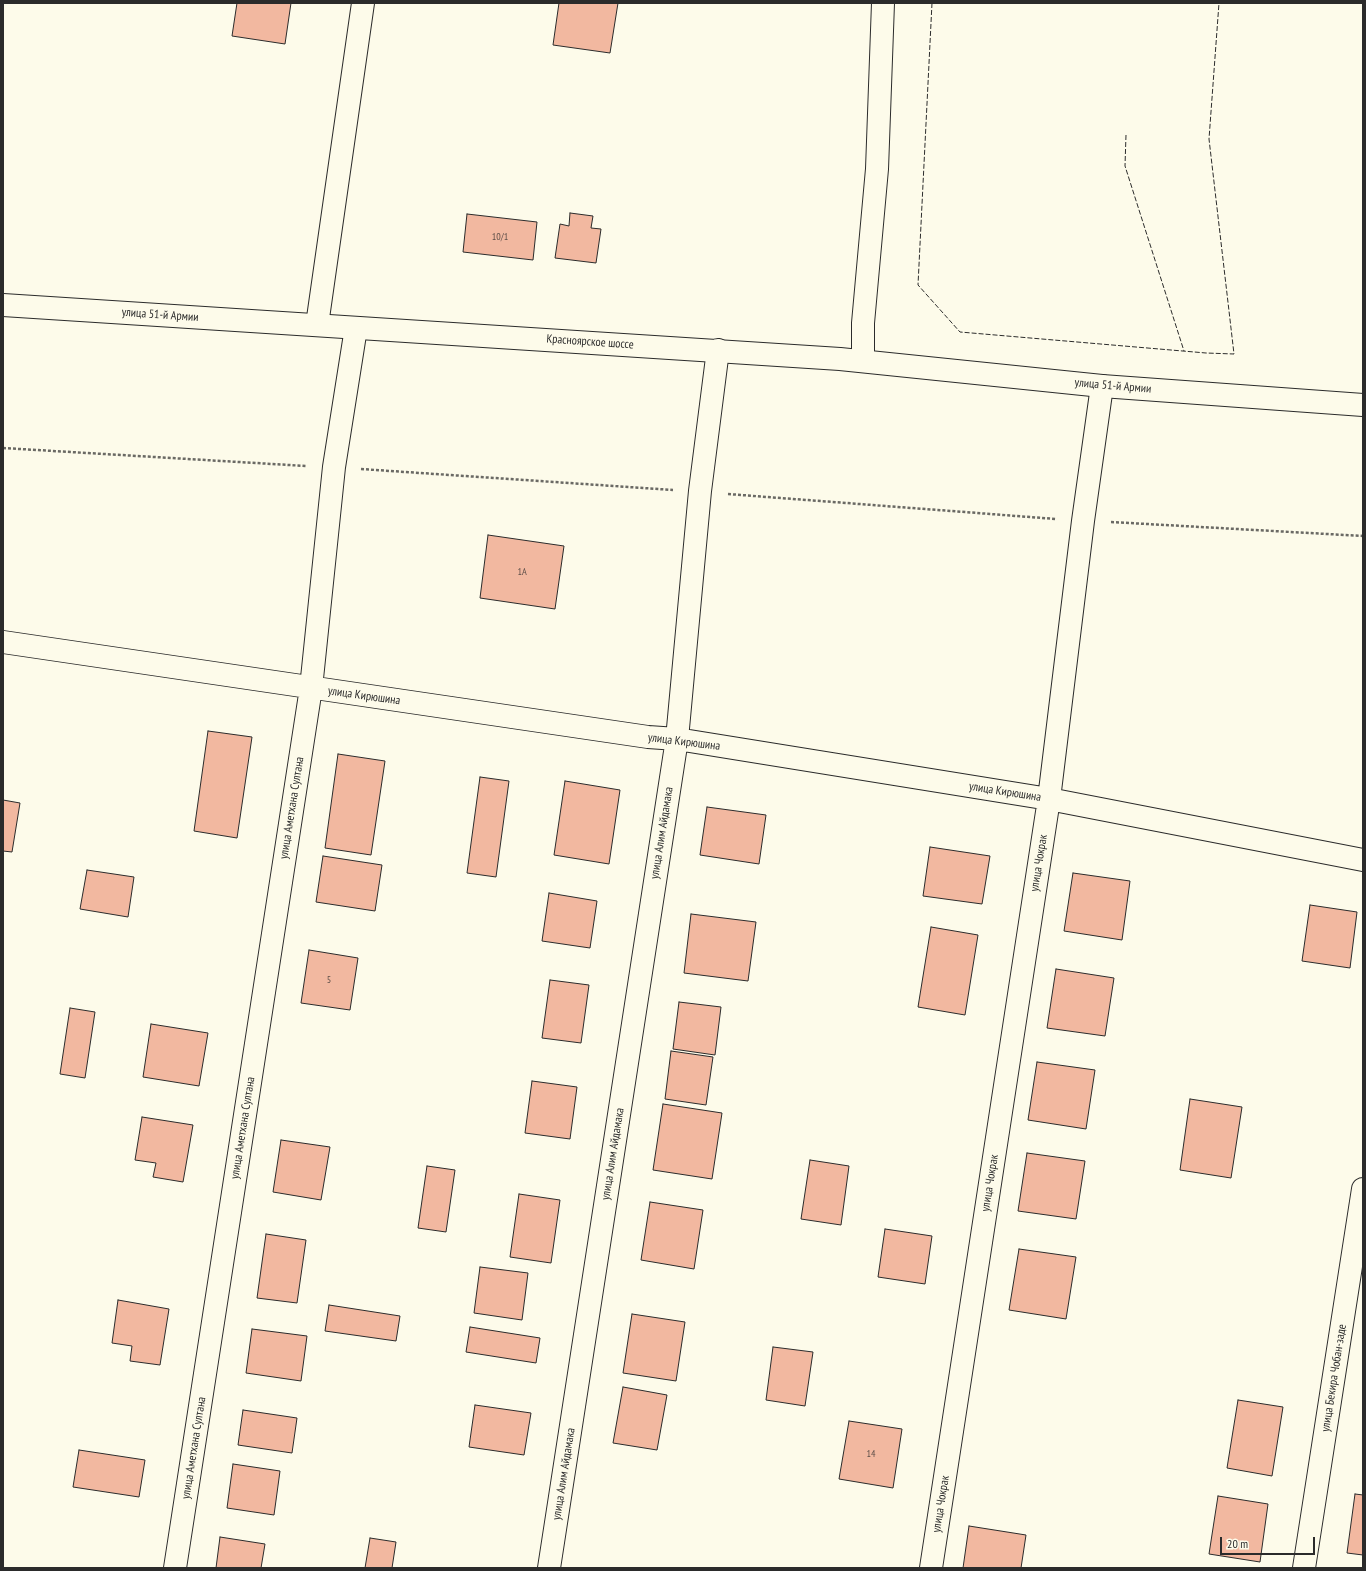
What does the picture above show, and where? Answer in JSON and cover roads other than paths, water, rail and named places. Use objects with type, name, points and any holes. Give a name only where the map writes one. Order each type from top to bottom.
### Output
[{"type":"street","points":[[317,325],[363,3]]},
{"type":"street","points":[[863,361],[863,323],[877,170],[884,3]]},
{"type":"street","name":"улица 51-й Армии","points":[[3,305],[317,325]]},
{"type":"street","name":"Красноярское шоссе","points":[[317,325],[718,350],[863,361]]},
{"type":"street","name":"улица Аметхана Султана","points":[[175,1568],[311,688],[334,467],[356,328]]},
{"type":"street","name":"улица Алим Айдамака","points":[[549,1568],[677,739],[700,491],[718,350]]},
{"type":"street","name":"улица 51-й Армии","points":[[863,361],[1102,386],[1363,405]]},
{"type":"street","name":"улица Чокрак","points":[[931,1568],[1048,799],[1083,521],[1102,386]]},
{"type":"street","name":"улица Кирюшина","points":[[3,642],[648,737],[677,739],[1048,799],[1363,860]]},
{"type":"street","name":"улица Бекира Чобан-заде","points":[[1304,1568],[1363,1188]]}]
